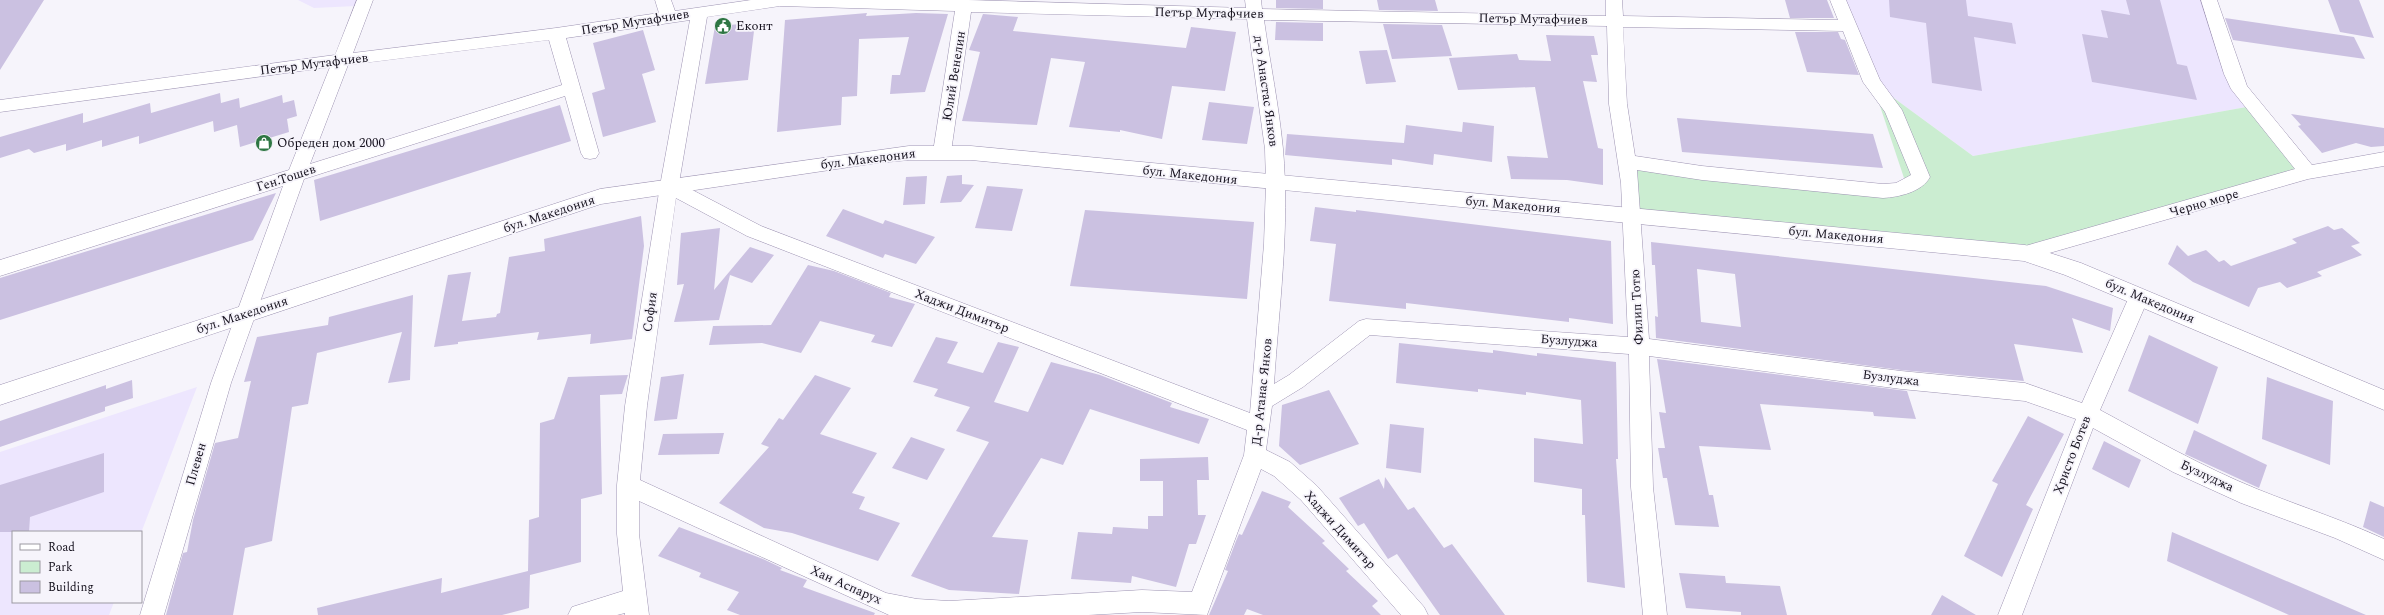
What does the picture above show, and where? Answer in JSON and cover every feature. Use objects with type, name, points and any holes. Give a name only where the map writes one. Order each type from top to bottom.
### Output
[{"type":"street","name":"Плевен","points":[[152,615],[201,446],[245,314],[295,175],[365,0]]},
{"type":"street","points":[[663,0],[669,17]]},
{"type":"street","name":"Петър Мутафчиев","points":[[0,106],[221,75],[556,34],[754,3],[806,0],[1254,7],[1406,17],[1850,26]]},
{"type":"street","points":[[1406,0],[1406,17]]},
{"type":"street","name":"Филип Тотю","points":[[1614,0],[1618,104],[1628,162],[1639,346],[1642,487],[1655,615]]},
{"type":"street","points":[[1628,162],[1702,173],[1883,191],[1897,191],[1907,187],[1921,176],[1920,171],[1893,110],[1872,82],[1838,0]]},
{"type":"street","points":[[2210,0],[2240,89],[2308,172]]},
{"type":"street","name":"Юлий Венелин","points":[[942,152],[964,14],[960,3]]},
{"type":"street","name":"д-р Анастас Янков","points":[[1254,7],[1274,149],[1275,183]]},
{"type":"street","name":"София","points":[[635,607],[628,534],[628,485],[636,406],[668,186],[700,12]]},
{"type":"street","points":[[556,34],[590,153]]},
{"type":"street","name":"Ген.Тошев","points":[[0,268],[571,88]]},
{"type":"street","name":"бул. Македония","points":[[0,395],[600,197],[876,156],[942,152],[979,154],[2025,253],[2073,269],[2384,400]]},
{"type":"street","name":"Черно море","points":[[2025,253],[2308,172],[2384,159]]},
{"type":"street","name":"Д-р Атанас Янков","points":[[1194,611],[1255,455],[1260,426],[1274,244],[1275,183]]},
{"type":"street","name":"Хаджи Димитър","points":[[668,186],[754,231],[1260,426]]},
{"type":"street","name":"Христо Ботев","points":[[2010,615],[2088,414],[2139,297]]},
{"type":"street","name":"Бузлуджа","points":[[1262,401],[1296,381],[1366,327],[1639,346],[1901,380],[2025,392],[2088,414],[2181,465],[2249,496],[2343,531],[2384,550]]},
{"type":"street","name":"Хаджи Димитър","points":[[1255,455],[1282,470],[1309,493],[1416,615]]},
{"type":"street","name":"Хан Аспарух","points":[[628,485],[884,603],[917,610],[949,612],[1142,601],[1194,611]]},
{"type":"street","points":[[580,615],[635,607]]},
{"type":"shaded area","points":[[298,0],[359,0],[356,6],[314,8]]},
{"type":"shaded area","points":[[1838,0],[2209,0],[2252,106],[1973,156],[1872,82]]},
{"type":"shaded area","points":[[197,387],[142,531],[12,531],[12,603],[114,603],[109,615],[0,615],[0,452]]},
{"type":"green space","points":[[1872,82],[1973,156],[2252,106],[2308,172],[2025,253],[1631,216],[1629,162],[1907,187]]},
{"type":"building","points":[[0,0],[44,0],[0,70]]},
{"type":"building","points":[[1276,0],[1323,0],[1323,9],[1276,8]]},
{"type":"building","points":[[1377,0],[1435,0],[1438,11],[1379,10]]},
{"type":"building","points":[[1785,0],[1827,0],[1834,18],[1790,18]]},
{"type":"building","points":[[1889,0],[1966,0],[1968,16],[2012,23],[2016,44],[1974,37],[1982,91],[1932,83],[1926,23],[1890,17]]},
{"type":"building","points":[[2126,0],[2160,0],[2177,64],[2187,66],[2197,100],[2092,82],[2082,34],[2108,38],[2101,10],[2130,15]]},
{"type":"building","points":[[2328,0],[2359,0],[2374,38],[2340,32]]},
{"type":"building","points":[[867,13],[866,16],[916,13],[948,14],[925,92],[890,94],[892,75],[900,75],[909,37],[859,39],[857,96],[842,97],[841,125],[777,132],[785,20]]},
{"type":"building","points":[[983,14],[1018,17],[1013,31],[1186,48],[1191,27],[1236,32],[1225,91],[1172,86],[1162,139],[1120,130],[1120,132],[1069,127],[1085,62],[1051,58],[1037,125],[962,121],[980,52],[969,50]]},
{"type":"building","points":[[2225,18],[2354,37],[2365,59],[2233,40]]},
{"type":"building","points":[[1276,22],[1323,23],[1323,41],[1275,40]]},
{"type":"building","points":[[755,23],[748,80],[705,84],[715,26]]},
{"type":"building","points":[[1383,24],[1442,25],[1452,56],[1392,59]]},
{"type":"building","points":[[643,30],[655,70],[642,74],[656,122],[603,137],[592,93],[605,89],[593,43]]},
{"type":"building","points":[[1795,32],[1838,32],[1841,39],[1845,40],[1859,75],[1807,72]]},
{"type":"building","points":[[1546,35],[1594,36],[1598,55],[1591,55],[1597,82],[1583,81],[1598,148],[1603,149],[1603,185],[1567,180],[1511,179],[1507,156],[1548,158],[1535,87],[1458,90],[1449,58],[1517,54],[1519,60],[1551,61]]},
{"type":"building","points":[[1387,50],[1396,82],[1366,84],[1359,51]]},
{"type":"building","points":[[220,93],[221,103],[239,98],[240,108],[282,95],[283,103],[294,100],[297,116],[287,119],[289,132],[240,147],[237,125],[214,132],[213,121],[139,144],[139,136],[102,147],[102,140],[66,151],[66,144],[34,153],[29,149],[0,158],[0,137],[83,113],[83,123],[150,103],[151,113]]},
{"type":"building","points":[[1209,102],[1254,107],[1247,144],[1202,140]]},
{"type":"building","points":[[560,105],[571,141],[320,221],[314,180]]},
{"type":"building","points":[[2291,114],[2384,128],[2384,146],[2371,147],[2356,143],[2322,153],[2298,126],[2301,125]]},
{"type":"building","points":[[1677,118],[1873,134],[1883,168],[1682,152]]},
{"type":"building","points":[[1463,122],[1494,126],[1492,162],[1434,154],[1433,165],[1392,159],[1392,165],[1285,155],[1287,134],[1404,143],[1406,125],[1462,132]]},
{"type":"building","points":[[962,175],[962,184],[974,185],[961,202],[940,203],[947,176]]},
{"type":"building","points":[[927,176],[925,204],[903,205],[906,177]]},
{"type":"building","points":[[987,186],[1023,189],[1012,231],[975,228]]},
{"type":"building","points":[[276,193],[253,240],[0,320],[0,278]]},
{"type":"building","points":[[1315,207],[1356,212],[1356,210],[1611,241],[1613,324],[1569,318],[1569,322],[1406,303],[1406,309],[1329,301],[1336,244],[1310,241]]},
{"type":"building","points":[[843,209],[883,224],[885,220],[935,237],[916,264],[885,254],[883,258],[826,236]]},
{"type":"building","points":[[1085,210],[1254,222],[1247,299],[1070,286]]},
{"type":"building","points":[[641,216],[644,246],[632,339],[590,344],[591,334],[537,340],[539,332],[458,342],[458,344],[434,347],[448,275],[471,272],[462,321],[496,317],[497,314],[500,313],[509,257],[545,251],[544,239]]},
{"type":"building","points":[[2328,226],[2334,230],[2342,228],[2360,243],[2351,246],[2362,255],[2317,272],[2322,276],[2287,288],[2280,282],[2258,288],[2249,307],[2193,282],[2168,264],[2177,245],[2188,256],[2206,250],[2219,262],[2224,260],[2231,266],[2297,243],[2292,239]]},
{"type":"building","points":[[720,228],[714,290],[750,247],[774,255],[752,283],[730,275],[719,320],[674,322],[684,284],[677,285],[681,233]]},
{"type":"building","points":[[1651,242],[2046,286],[2113,308],[2110,331],[2072,318],[2083,353],[2014,344],[2024,381],[1901,370],[1656,338],[1655,316],[1658,317],[1655,265],[1652,265]],"holes":[[[1697,269],[1735,274],[1741,327],[1701,322]]]},
{"type":"building","points":[[808,265],[834,271],[891,293],[889,297],[915,304],[892,347],[871,342],[875,335],[820,321],[801,353],[762,343],[709,345],[713,326],[771,325]]},
{"type":"building","points":[[413,295],[410,380],[388,383],[402,332],[317,353],[308,404],[292,407],[272,541],[245,548],[233,615],[166,615],[183,553],[187,552],[193,520],[215,443],[238,438],[251,381],[244,382],[257,337],[328,325],[329,317]]},
{"type":"building","points":[[2149,335],[2218,367],[2198,424],[2128,391]]},
{"type":"building","points":[[936,337],[958,342],[947,363],[983,373],[998,342],[1019,347],[994,402],[1028,412],[1051,362],[1100,375],[1172,403],[1170,407],[1209,419],[1199,444],[1090,409],[1063,465],[1041,458],[992,537],[1028,540],[1019,594],[949,590],[911,576],[989,442],[956,431],[970,407],[934,396],[938,389],[913,382]]},
{"type":"building","points":[[1399,343],[1493,353],[1493,350],[1537,356],[1537,353],[1616,362],[1618,459],[1616,459],[1625,588],[1587,582],[1585,515],[1582,515],[1582,489],[1534,482],[1534,438],[1583,444],[1581,400],[1526,392],[1526,395],[1478,389],[1478,392],[1396,383]]},
{"type":"building","points":[[1657,359],[1907,391],[1916,419],[1874,416],[1873,412],[1760,404],[1771,450],[1699,446],[1709,495],[1713,495],[1719,527],[1675,525],[1667,478],[1663,478],[1658,448],[1665,448],[1659,412],[1666,413]]},
{"type":"building","points":[[684,374],[677,419],[654,421],[661,377]]},
{"type":"building","points":[[628,375],[622,394],[600,395],[602,494],[581,499],[581,562],[530,575],[529,608],[502,615],[318,615],[317,608],[442,578],[441,593],[528,571],[529,520],[539,517],[540,423],[554,419],[568,377]]},
{"type":"building","points":[[815,375],[851,388],[820,434],[877,453],[852,493],[865,497],[859,509],[900,523],[878,561],[792,533],[764,528],[719,503],[769,447],[761,444],[779,418],[783,420]]},
{"type":"building","points":[[2267,377],[2333,401],[2330,465],[2262,439]]},
{"type":"building","points":[[132,380],[133,398],[105,407],[105,411],[0,447],[0,421],[106,385],[106,389]]},
{"type":"building","points":[[1329,390],[1359,444],[1300,465],[1279,446],[1282,405]]},
{"type":"building","points":[[2028,416],[2064,434],[2026,505],[2033,509],[2002,577],[1964,556],[1998,484],[1992,481]]},
{"type":"building","points":[[1390,424],[1424,428],[1421,473],[1386,468]]},
{"type":"building","points":[[2194,430],[2267,465],[2259,488],[2185,454]]},
{"type":"building","points":[[724,433],[719,454],[658,455],[663,434]]},
{"type":"building","points":[[911,437],[945,449],[927,480],[892,468]]},
{"type":"building","points":[[2104,441],[2141,460],[2129,488],[2092,469]]},
{"type":"building","points":[[104,453],[104,492],[30,517],[29,531],[0,532],[0,485]]},
{"type":"building","points":[[1208,457],[1209,480],[1197,480],[1198,515],[1206,515],[1196,544],[1189,544],[1176,587],[1132,576],[1131,583],[1071,579],[1078,532],[1112,534],[1113,527],[1148,529],[1148,516],[1163,516],[1163,481],[1140,481],[1140,459]]},
{"type":"building","points":[[1385,477],[1408,510],[1414,507],[1444,548],[1452,544],[1505,615],[1440,615],[1397,554],[1388,559],[1364,523],[1358,526],[1339,498],[1379,479],[1384,489]]},
{"type":"building","points":[[1262,491],[1291,502],[1288,507],[1325,541],[1322,543],[1349,569],[1346,571],[1378,601],[1372,606],[1381,615],[1263,615],[1247,609],[1244,615],[1209,615],[1228,571],[1225,570],[1236,541],[1239,534],[1242,535]]},
{"type":"building","points":[[2370,501],[2384,507],[2384,537],[2363,527]]},
{"type":"building","points":[[679,527],[763,559],[782,568],[780,570],[807,580],[803,587],[875,613],[874,615],[740,615],[727,610],[739,592],[699,577],[701,573],[658,556]]},
{"type":"building","points":[[2172,532],[2366,615],[2289,615],[2167,561]]},
{"type":"building","points":[[1679,573],[1725,576],[1726,583],[1780,586],[1787,615],[1741,615],[1741,612],[1686,608]]},
{"type":"building","points":[[1942,595],[1976,615],[1931,615]]},
{"type":"place","name":"Еконт","points":[[723,26]]},
{"type":"place","name":"Обреден дом 2000","points":[[264,143]]}]
